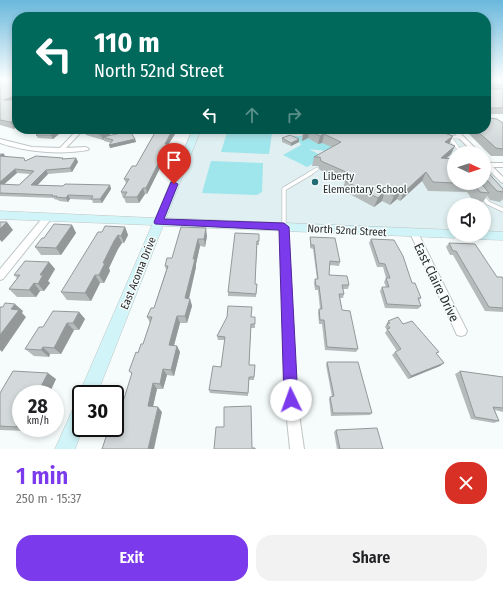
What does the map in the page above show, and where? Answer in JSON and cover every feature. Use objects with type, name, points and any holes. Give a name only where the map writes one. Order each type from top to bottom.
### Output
[{"type":"street","points":[[61,150],[76,134]]},
{"type":"street","name":"East Acoma Drive","points":[[92,385],[195,134]]},
{"type":"street","points":[[460,136],[469,146]]},
{"type":"street","points":[[1,142],[25,148],[61,150],[86,149]]},
{"type":"street","points":[[491,164],[503,165]]},
{"type":"street","points":[[491,169],[503,181]]},
{"type":"street","name":"North 52nd Street","points":[[0,215],[447,234]]},
{"type":"street","points":[[0,276],[48,217]]},
{"type":"street","points":[[284,227],[291,400],[296,449]]},
{"type":"street","name":"East Claire Drive","points":[[414,233],[461,331]]},
{"type":"street","points":[[491,236],[503,236]]},
{"type":"street","points":[[65,449],[72,432]]},
{"type":"lane","points":[[456,146],[449,137],[460,136]]},
{"type":"lane","points":[[284,227],[284,189],[317,169]]},
{"type":"lane","points":[[480,193],[488,203],[503,210]]},
{"type":"shaded area","name":"Liberty Elementary School","points":[[195,134],[458,134],[470,146],[447,146],[447,190],[491,190],[491,168],[503,181],[503,236],[491,235],[491,198],[447,198],[447,234],[158,222]]},
{"type":"shaded area","points":[[226,134],[272,134],[269,154],[221,152]]},
{"type":"shaded area","points":[[319,136],[348,145],[326,151],[309,149],[324,157],[307,167],[283,155],[301,145],[299,141],[292,137]]},
{"type":"shaded area","points":[[211,161],[263,163],[262,192],[257,195],[202,193]]},
{"type":"building","points":[[0,100],[12,100],[12,121],[0,120]]},
{"type":"building","points":[[491,100],[503,100],[503,108],[491,108]]},
{"type":"building","points":[[491,118],[497,119],[503,123],[503,149],[496,148],[481,134],[491,134]]},
{"type":"building","points":[[37,134],[52,134],[51,135],[36,135]]},
{"type":"building","points":[[116,134],[132,134],[135,139],[109,145],[113,140],[103,137]]},
{"type":"building","points":[[154,134],[170,134],[165,144],[168,144],[146,188],[143,188],[137,197],[124,197],[127,192],[121,192],[129,179],[124,179],[132,166],[136,166]]},
{"type":"building","points":[[324,134],[447,134],[453,136],[445,142],[455,146],[447,146],[447,153],[441,158],[447,158],[447,183],[433,182],[426,172],[404,192],[401,190],[394,196],[385,191],[378,198],[345,181],[353,175],[321,161],[320,157],[314,157],[341,142]]},
{"type":"building","points":[[290,135],[299,139],[291,143],[282,138]]},
{"type":"building","points":[[0,156],[24,158],[25,161],[36,156],[63,158],[62,159],[76,158],[70,168],[46,170],[31,185],[110,185],[100,199],[91,199],[93,196],[68,195],[66,198],[52,196],[53,195],[0,193],[0,184],[19,185],[34,171],[15,169],[0,182]]},
{"type":"building","points":[[491,176],[503,189],[503,192],[497,191],[491,185]]},
{"type":"building","points":[[478,190],[487,190],[489,193],[480,192]]},
{"type":"building","points":[[0,222],[7,222],[0,229]]},
{"type":"building","points":[[54,224],[72,225],[56,248],[35,247],[42,238],[44,238]]},
{"type":"building","points":[[105,226],[125,227],[121,236],[118,235],[114,241],[99,275],[95,275],[85,293],[61,292],[98,232],[102,232]]},
{"type":"building","points":[[181,227],[206,228],[204,239],[198,239],[193,259],[195,259],[185,298],[190,299],[185,316],[177,316],[169,345],[177,346],[171,370],[163,369],[160,384],[153,383],[148,406],[158,407],[148,449],[102,449],[106,437],[124,437],[124,399],[132,373],[129,371],[136,352],[138,353],[141,344],[143,344],[152,317],[147,317],[151,308],[154,308],[168,266],[165,266],[167,258],[172,258]]},
{"type":"building","points":[[235,233],[259,234],[259,241],[257,241],[256,294],[228,292]]},
{"type":"building","points":[[310,237],[335,238],[340,262],[330,261],[329,275],[347,276],[349,285],[342,285],[344,294],[339,294],[342,310],[350,311],[358,349],[327,347],[324,320],[320,320],[319,309],[322,309],[319,286],[316,286],[315,279],[318,279],[314,245],[311,245]]},
{"type":"building","points":[[371,239],[394,240],[403,256],[412,283],[415,283],[421,298],[418,298],[421,306],[387,304],[382,287],[389,287],[386,278],[390,278],[385,264],[379,263]]},
{"type":"building","points":[[449,243],[475,244],[497,277],[502,277],[503,279],[503,308],[489,307],[456,251],[453,251]]},
{"type":"building","points":[[25,261],[49,262],[40,275],[43,275],[38,284],[34,283],[29,290],[9,289],[20,275],[14,275]]},
{"type":"building","points":[[5,303],[15,304],[11,309],[19,310],[0,335],[0,307],[3,307]]},
{"type":"building","points":[[228,306],[252,307],[251,317],[255,317],[255,324],[251,324],[249,365],[255,365],[254,377],[249,377],[248,393],[209,390],[213,366],[221,367],[225,337],[217,336],[227,317]]},
{"type":"building","points":[[53,311],[79,312],[73,323],[67,323],[54,348],[43,347],[41,350],[25,349],[39,327],[43,327]]},
{"type":"building","points":[[398,317],[403,324],[412,321],[439,352],[436,353],[444,363],[411,376],[395,352],[401,349],[387,329],[390,328],[387,324],[390,323],[388,321]]},
{"type":"building","points":[[327,362],[358,362],[372,413],[333,413],[330,397],[334,396]]},
{"type":"building","points":[[13,371],[48,373],[42,385],[12,385],[12,427],[0,426],[0,393]]},
{"type":"building","points":[[460,371],[503,377],[503,408],[493,407],[499,421],[475,417]]},
{"type":"building","points":[[251,406],[252,448],[255,449],[214,449],[216,427],[224,427],[224,407]]},
{"type":"building","points":[[377,428],[383,449],[340,449],[336,430]]},
{"type":"place","name":"Liberty Elementary School","points":[[315,182]]},
{"type":"route","points":[[174,184],[158,222],[284,227],[291,400]]}]
